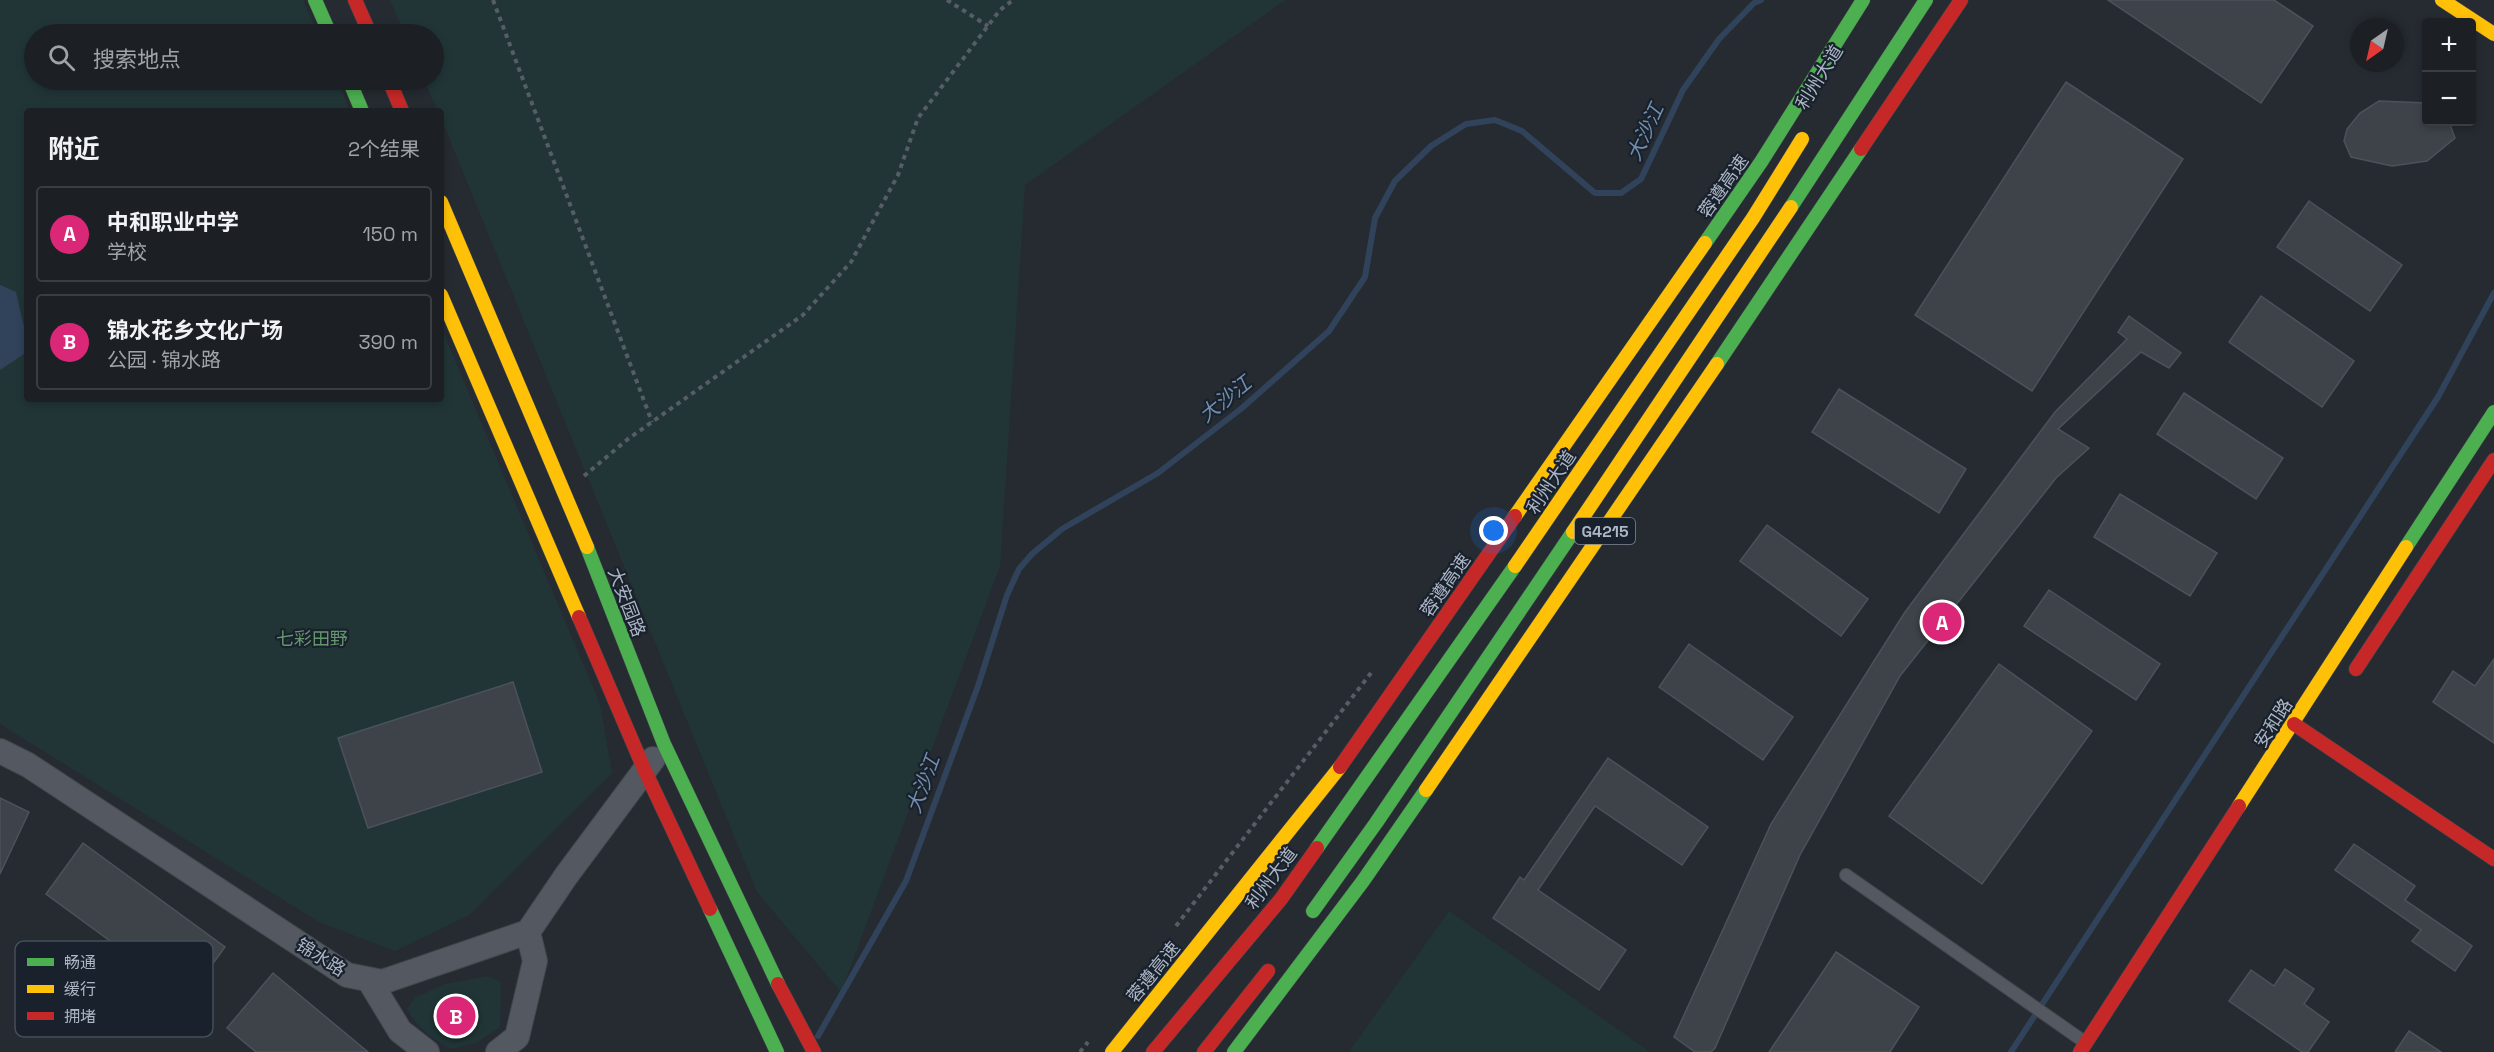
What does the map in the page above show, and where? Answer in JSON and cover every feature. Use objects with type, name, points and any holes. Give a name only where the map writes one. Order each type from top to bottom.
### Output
[{"type":"main road","points":[[315,0],[326,24]]},
{"type":"main road","points":[[355,0],[366,24]]},
{"type":"main road","name":"蓉遵高速","points":[[1112,1052],[1344,762],[1761,162],[1863,0]]},
{"type":"main road","points":[[1303,926],[1376,823],[1727,305],[1926,0]]},
{"type":"main road","name":"G4215","points":[[1234,1052],[1363,881],[1619,510],[1961,0]]},
{"type":"main road","points":[[2442,0],[2494,34]]},
{"type":"main road","points":[[353,90],[361,108]]},
{"type":"main road","points":[[393,90],[401,108]]},
{"type":"main road","name":"利州大道","points":[[1153,1052],[1281,898],[1532,541],[1753,218],[1808,129]]},
{"type":"main road","name":"大安园路","points":[[444,209],[565,492],[664,744],[765,960],[814,1052]]},
{"type":"main road","points":[[444,302],[645,771],[777,1052]]},
{"type":"main road","name":"安和路","points":[[2083,1047],[2494,412]]},
{"type":"main road","points":[[2351,677],[2494,460]]},
{"type":"main road","points":[[2294,724],[2494,860]]},
{"type":"main road","points":[[1204,1052],[1275,962]]},
{"type":"street","points":[[498,1052],[517,1037],[535,961],[528,932],[566,876],[664,744]]},
{"type":"street","name":"锦水路","points":[[0,752],[28,765],[347,975],[382,982],[528,932]]},
{"type":"street","points":[[369,980],[400,1031],[427,1052]]},
{"type":"lane","points":[[1846,875],[2060,1025],[2083,1047]]},
{"type":"path","points":[[493,0],[652,422]]},
{"type":"path","points":[[947,0],[988,26]]},
{"type":"path","points":[[565,492],[652,422],[803,315],[851,262],[898,175],[918,118],[1000,10],[1014,0]]},
{"type":"path","points":[[1174,929],[1377,665]]},
{"type":"path","points":[[1080,1052],[1094,1033]]},
{"type":"green space","name":"七彩田野","points":[[0,0],[303,0],[314,24],[24,24],[24,90],[341,90],[349,108],[24,108],[24,402],[444,402],[444,334],[600,704],[612,773],[469,915],[395,951],[319,922],[0,724]]},
{"type":"green space","points":[[390,0],[1285,0],[1025,185],[1000,566],[841,992],[757,892],[444,125],[444,108],[437,108],[429,90],[444,90],[444,24],[401,24]]},
{"type":"green space","points":[[1449,911],[1650,1052],[1349,1052]]},
{"type":"green space","points":[[487,976],[501,982],[500,1027],[476,1043],[451,1049],[426,1032],[407,1009],[416,997],[446,984]]},
{"type":"water","points":[[0,285],[16,292],[24,327],[24,354],[0,370]]},
{"type":"building","points":[[2108,0],[2274,0],[2313,26],[2261,103]]},
{"type":"building","points":[[2066,82],[2183,159],[2032,391],[1915,315]]},
{"type":"building","points":[[2379,101],[2422,103],[2422,126],[2450,126],[2455,138],[2427,161],[2392,166],[2351,157],[2344,141],[2347,129],[2360,113]]},
{"type":"building","points":[[2309,201],[2402,265],[2370,311],[2277,247]]},
{"type":"building","points":[[2261,296],[2354,361],[2322,407],[2229,342]]},
{"type":"building","points":[[2129,316],[2181,353],[2169,368],[2141,352],[2058,429],[2089,448],[2056,478],[1900,676],[1800,855],[1715,1048],[1711,1052],[1695,1052],[1674,1037],[1771,824],[1905,612],[2055,412],[2127,339],[2118,332]]},
{"type":"building","points":[[1839,389],[1966,469],[1939,513],[1812,432]]},
{"type":"building","points":[[2184,393],[2283,458],[2256,499],[2157,434]]},
{"type":"building","points":[[2120,494],[2217,553],[2190,596],[2094,537]]},
{"type":"building","points":[[1767,525],[1868,599],[1841,636],[1740,561]]},
{"type":"building","points":[[2049,590],[2160,664],[2136,700],[2024,626]]},
{"type":"building","points":[[1689,644],[1793,717],[1763,760],[1659,687]]},
{"type":"building","points":[[2494,659],[2494,743],[2433,702],[2453,671],[2475,686]]},
{"type":"building","points":[[1999,664],[2092,731],[1982,884],[1889,816]]},
{"type":"building","points":[[513,682],[542,772],[368,828],[338,738]]},
{"type":"building","points":[[1608,758],[1708,827],[1682,865],[1595,806],[1538,890],[1626,950],[1599,990],[1493,918],[1520,877],[1524,880]]},
{"type":"building","points":[[0,798],[29,812],[0,874]]},
{"type":"building","points":[[83,843],[225,947],[213,964],[213,941],[110,941],[46,894]]},
{"type":"building","points":[[2354,844],[2415,886],[2405,900],[2472,946],[2455,971],[2412,941],[2421,930],[2335,870]]},
{"type":"building","points":[[1836,952],[1919,1007],[1890,1052],[1769,1052]]},
{"type":"building","points":[[2285,969],[2314,989],[2304,1004],[2329,1022],[2308,1052],[2302,1052],[2229,1001],[2251,970],[2274,986]]},
{"type":"building","points":[[273,973],[368,1052],[256,1052],[227,1028]]},
{"type":"building","points":[[2409,1031],[2441,1052],[2395,1052]]},
{"type":"waterway","name":"大沙江","points":[[818,1036],[906,881],[978,686],[1007,595],[1019,569],[1032,554],[1062,529],[1158,473],[1242,408],[1329,331],[1365,277],[1375,218],[1395,181],[1431,146],[1466,124],[1495,120],[1522,131],[1595,193],[1621,193],[1641,179],[1683,90],[1719,39],[1754,3],[1761,0]]},
{"type":"waterway","points":[[2011,1052],[2438,397],[2494,293]]},
{"type":"traffic: fast","points":[[315,0],[326,24]]},
{"type":"traffic: fast","points":[[1705,243],[1761,162],[1863,0]]},
{"type":"traffic: fast","points":[[1791,207],[1926,0]]},
{"type":"traffic: fast","points":[[353,90],[361,108]]},
{"type":"traffic: fast","points":[[1717,364],[1861,149]]},
{"type":"traffic: fast","points":[[2406,547],[2494,412]]},
{"type":"traffic: fast","points":[[1313,911],[1376,823],[1573,532]]},
{"type":"traffic: fast","points":[[587,547],[664,744],[778,984]]},
{"type":"traffic: fast","points":[[1317,848],[1515,566]]},
{"type":"traffic: fast","points":[[1234,1052],[1363,881],[1426,790]]},
{"type":"traffic: fast","points":[[710,909],[777,1052]]},
{"type":"traffic: slow","points":[[2442,0],[2494,34]]},
{"type":"traffic: slow","points":[[1515,566],[1753,218],[1802,139]]},
{"type":"traffic: slow","points":[[1573,532],[1791,207]]},
{"type":"traffic: slow","points":[[444,209],[587,547]]},
{"type":"traffic: slow","points":[[1515,516],[1705,243]]},
{"type":"traffic: slow","points":[[444,302],[579,617]]},
{"type":"traffic: slow","points":[[1426,790],[1717,364]]},
{"type":"traffic: slow","points":[[2239,806],[2406,547]]},
{"type":"traffic: slow","points":[[1112,1052],[1340,767]]},
{"type":"traffic: jam","points":[[355,0],[366,24]]},
{"type":"traffic: jam","points":[[1861,149],[1961,0]]},
{"type":"traffic: jam","points":[[393,90],[401,108]]},
{"type":"traffic: jam","points":[[2356,669],[2494,460]]},
{"type":"traffic: jam","points":[[1340,767],[1515,516]]},
{"type":"traffic: jam","points":[[579,617],[645,771],[710,909]]},
{"type":"traffic: jam","points":[[2294,724],[2494,859]]},
{"type":"traffic: jam","points":[[2080,1052],[2239,806]]},
{"type":"traffic: jam","points":[[1153,1052],[1281,899],[1317,848]]},
{"type":"traffic: jam","points":[[1204,1052],[1268,971]]},
{"type":"traffic: jam","points":[[778,984],[814,1052]]},
{"type":"place","name":"中和职业中学","points":[[1942,622]]},
{"type":"place","name":"锦水花乡文化广场","points":[[456,1016]]}]
